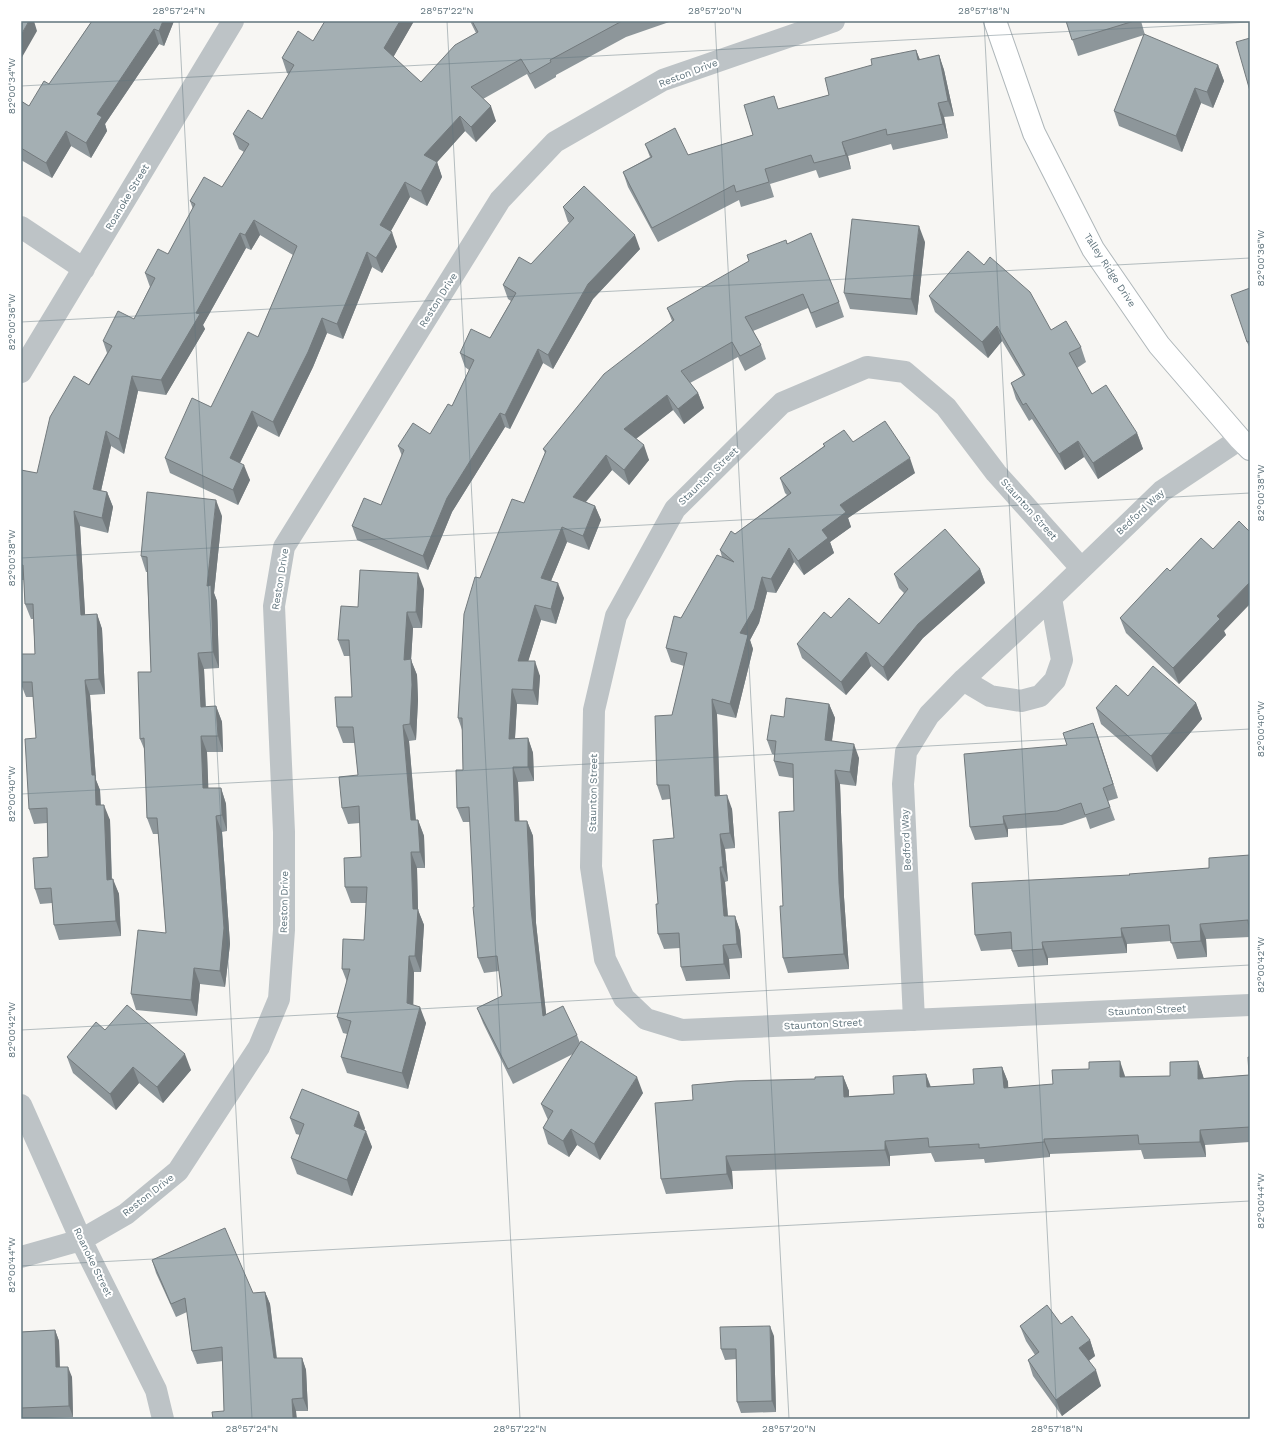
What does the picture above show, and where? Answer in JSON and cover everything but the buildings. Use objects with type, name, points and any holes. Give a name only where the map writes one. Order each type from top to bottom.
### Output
[{"type":"street","name":"Roanoke Street","points":[[21,372],[232,21]]},
{"type":"street","name":"Reston Drive","points":[[21,1257],[81,1240],[126,1214],[178,1171],[258,1047],[279,999],[284,930],[284,832],[274,606],[284,547],[500,200],[555,142],[663,80],[787,29],[834,21]]},
{"type":"street","name":"Talley Ridge Drive","points":[[995,21],[1034,133],[1093,249],[1159,345],[1245,444]]},
{"type":"street","points":[[21,227],[84,269]]},
{"type":"street","name":"Staunton Street","points":[[1081,568],[996,473],[946,407],[905,372],[867,367],[782,403],[674,509],[616,616],[594,710],[591,866],[605,959],[624,998],[646,1019],[682,1030],[1250,1005]]},
{"type":"street","name":"Bedford Way","points":[[914,1020],[903,784],[906,752],[929,715],[963,680],[1162,491],[1245,444]]},
{"type":"street","points":[[963,680],[990,696],[1021,701],[1040,696],[1055,680],[1062,660],[1051,598]]},
{"type":"street","name":"Roanoke Street","points":[[21,1105],[81,1240],[156,1390],[163,1419]]}]
